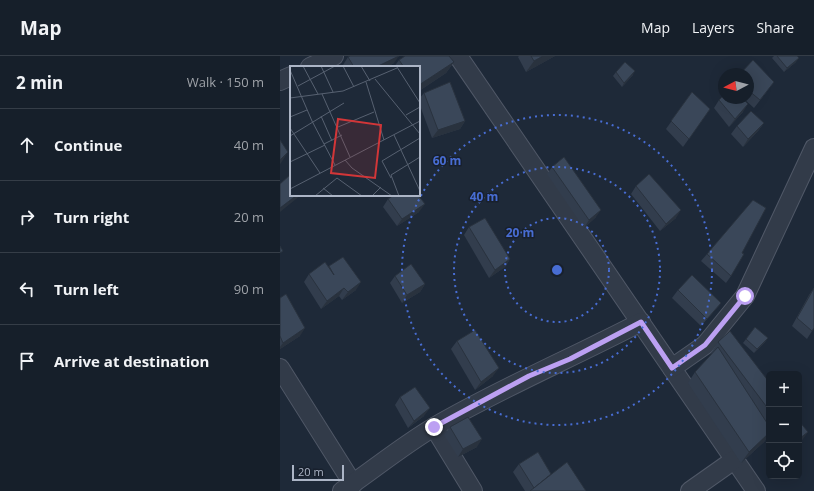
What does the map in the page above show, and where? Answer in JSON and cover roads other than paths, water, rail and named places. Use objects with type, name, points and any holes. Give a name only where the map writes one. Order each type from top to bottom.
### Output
[{"type":"street","points":[[312,66],[334,56]]},
{"type":"street","points":[[458,56],[756,491]]},
{"type":"street","points":[[280,81],[290,76]]},
{"type":"street","points":[[672,368],[705,345],[745,296],[814,148]]},
{"type":"street","points":[[280,368],[347,487],[434,427],[529,376],[570,359],[641,322]]},
{"type":"street","points":[[434,427],[473,491]]},
{"type":"street","points":[[690,491],[734,460]]}]
